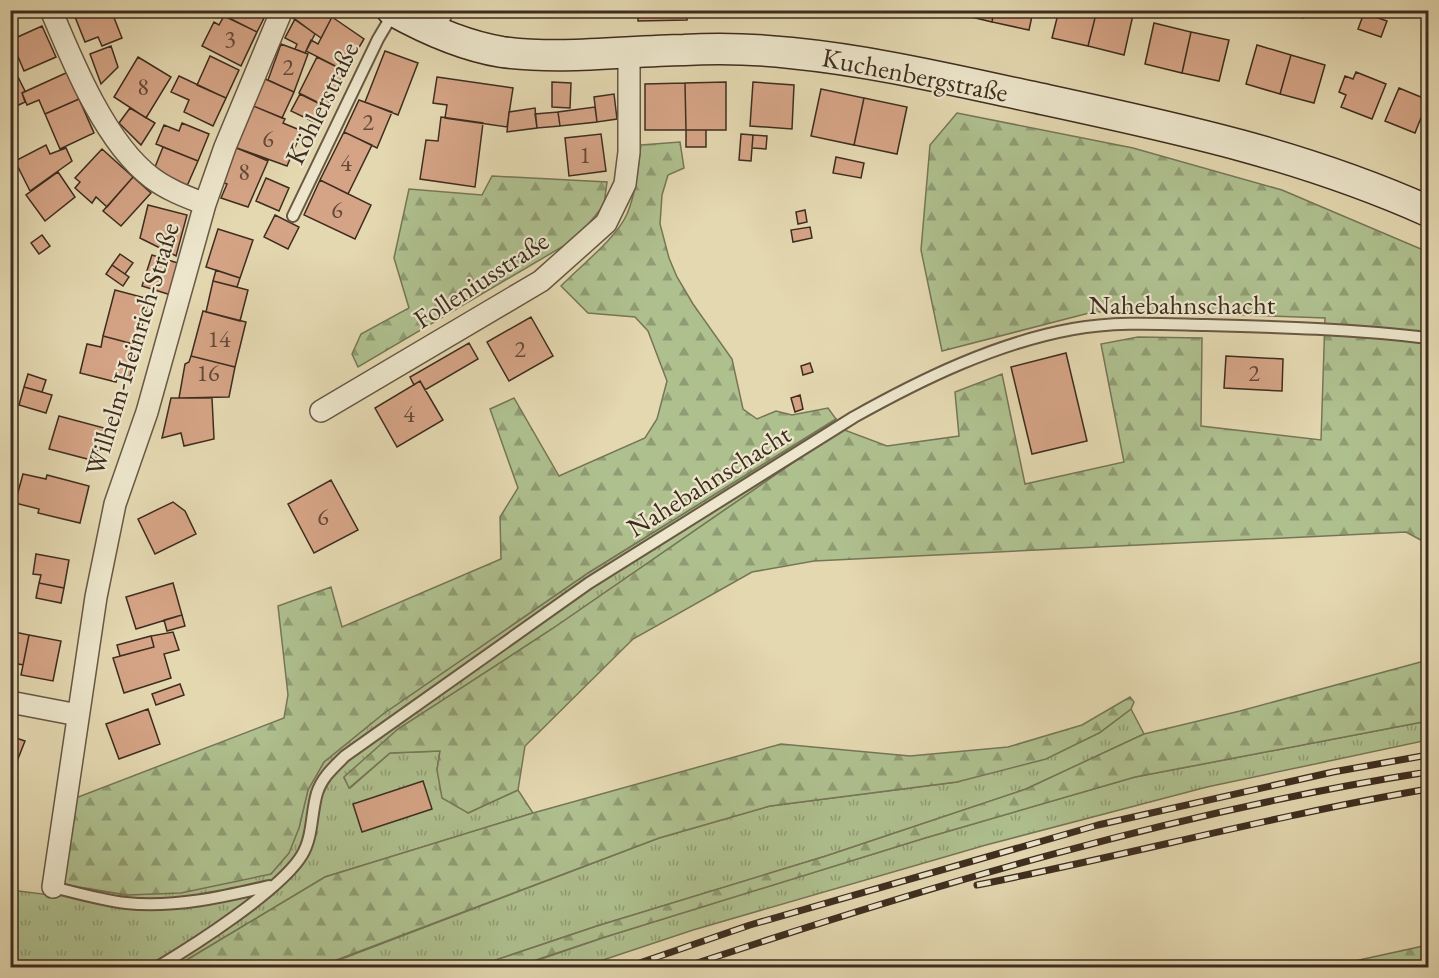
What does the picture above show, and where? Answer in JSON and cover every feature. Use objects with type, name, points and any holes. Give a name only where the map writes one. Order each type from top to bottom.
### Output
[{"type":"main road","name":"Kuchenbergstraße","points":[[393,11],[437,21],[500,51],[551,56],[740,49],[832,58],[898,69],[1177,128],[1257,149],[1344,175],[1428,211]]},
{"type":"street","points":[[51,10],[102,118],[120,147],[152,178],[175,192],[205,204]]},
{"type":"street","name":"Wilhelm-Heinrich-Straße","points":[[53,887],[99,577],[115,504],[147,412],[205,204],[225,147],[282,10]]},
{"type":"street","name":"Folleniusstraße","points":[[321,411],[541,281],[606,224],[626,184],[629,152],[629,52]]},
{"type":"street","points":[[10,702],[78,715]]},
{"type":"lane","points":[[1419,10],[1428,15]]},
{"type":"lane","name":"Köhlerstraße","points":[[292,216],[393,11]]},
{"type":"lane","name":"Nahebahnschacht","points":[[156,968],[226,922],[273,885],[302,855],[309,837],[318,791],[327,774],[345,756],[589,583],[854,417],[899,392],[1015,345],[1074,328],[1134,324],[1272,327],[1366,331],[1428,338]]},
{"type":"lane","points":[[53,887],[128,903],[165,903],[203,900],[273,885]]},
{"type":"green space","points":[[957,113],[1133,148],[1282,190],[1428,252],[1428,544],[1406,532],[814,561],[752,572],[633,639],[525,746],[518,790],[468,813],[442,798],[437,770],[440,751],[390,753],[349,788],[344,777],[398,729],[552,629],[842,429],[887,446],[959,436],[955,392],[1002,374],[1025,484],[1124,462],[1101,344],[1138,337],[1202,338],[1201,426],[1321,440],[1325,318],[1140,311],[1093,312],[942,351],[921,250],[930,145]]},
{"type":"green space","points":[[680,142],[684,168],[668,175],[662,195],[660,224],[669,258],[677,277],[732,359],[743,409],[757,419],[776,411],[792,415],[828,408],[836,419],[588,573],[383,714],[324,762],[308,790],[299,828],[289,853],[271,874],[181,893],[127,895],[61,884],[73,799],[284,718],[288,695],[278,606],[331,587],[342,627],[501,559],[500,517],[518,488],[490,409],[514,398],[559,476],[645,438],[657,419],[667,381],[648,331],[635,317],[588,313],[561,286],[615,233],[622,223],[633,198],[641,145]]},
{"type":"green space","points":[[492,176],[607,182],[604,205],[577,238],[358,367],[352,354],[361,334],[409,308],[394,258],[409,189],[482,195]]},
{"type":"green space","points":[[836,419],[842,429],[552,629],[398,729],[344,778],[350,788],[390,753],[440,751],[437,770],[468,813],[518,790],[533,813],[325,877],[175,967],[11,968],[11,890],[58,896],[61,884],[127,895],[299,828],[308,789],[324,762],[383,714],[588,573]]},
{"type":"green space","points":[[1428,660],[1428,721],[1135,777],[925,838],[515,967],[475,967],[597,926],[826,856],[1026,789],[1144,734],[1240,711]]},
{"type":"green space","points":[[1130,697],[1134,702],[1131,709],[1099,733],[1046,759],[957,782],[770,806],[659,838],[318,967],[175,967],[325,877],[533,813],[781,744],[910,756],[1008,747],[1082,725]]},
{"type":"green space","points":[[1131,709],[1144,734],[1026,789],[826,856],[597,926],[475,967],[318,968],[659,838],[770,806],[957,782],[1099,733]]},
{"type":"green space","points":[[1428,721],[1428,740],[1207,787],[986,845],[693,930],[582,967],[515,968],[605,937],[925,838],[1135,777]]},
{"type":"green space","points":[[1428,945],[1428,967],[1327,967]]},
{"type":"building","points":[[90,10],[111,10],[122,38],[102,46],[98,37],[85,42],[75,17]]},
{"type":"building","points":[[233,10],[268,10],[257,32],[229,18]]},
{"type":"building","points":[[294,10],[325,10],[332,17],[321,38],[290,16]]},
{"type":"building","points":[[638,10],[687,10],[687,20],[638,21]]},
{"type":"building","points":[[956,10],[994,10],[992,22],[955,13]]},
{"type":"building","points":[[994,10],[1039,10],[1037,17],[1032,16],[1029,30],[992,22]]},
{"type":"building","points":[[1059,10],[1097,10],[1088,46],[1052,38]]},
{"type":"building","points":[[1097,10],[1133,15],[1124,55],[1088,46]]},
{"type":"building","points":[[1280,10],[1306,10],[1303,18]]},
{"type":"building","points":[[1364,13],[1387,21],[1381,37],[1358,29]]},
{"type":"building","points":[[224,16],[257,32],[241,66],[202,46],[214,22],[219,25]]},
{"type":"building","points":[[332,17],[364,39],[345,71],[306,51],[311,40],[318,44]]},
{"type":"building","points":[[295,19],[315,34],[305,53],[295,49],[297,44],[285,38]]},
{"type":"building","points":[[1154,23],[1191,32],[1182,73],[1145,64]]},
{"type":"building","points":[[42,26],[56,57],[24,71],[11,40]]},
{"type":"building","points":[[1191,32],[1229,40],[1219,81],[1182,73]]},
{"type":"building","points":[[281,44],[308,54],[294,92],[268,80]]},
{"type":"building","points":[[1257,45],[1291,55],[1280,94],[1246,84]]},
{"type":"building","points":[[111,46],[118,67],[101,84],[90,54]]},
{"type":"building","points":[[385,51],[418,63],[398,115],[365,102]]},
{"type":"building","points":[[1291,55],[1325,65],[1314,103],[1280,94]]},
{"type":"building","points":[[210,56],[239,70],[226,98],[197,85]]},
{"type":"building","points":[[138,57],[171,77],[146,118],[114,97]]},
{"type":"building","points":[[317,57],[345,71],[327,107],[299,93]]},
{"type":"building","points":[[68,72],[79,99],[45,114],[39,100],[27,105],[22,93]]},
{"type":"building","points":[[1356,72],[1386,84],[1372,119],[1341,107],[1346,95],[1339,92],[1345,76],[1353,79]]},
{"type":"building","points":[[179,76],[226,98],[213,126],[184,112],[189,100],[171,92]]},
{"type":"building","points":[[18,77],[25,91],[22,93],[25,102],[10,109],[10,80]]},
{"type":"building","points":[[437,77],[513,88],[507,127],[445,118],[447,105],[433,103]]},
{"type":"building","points":[[263,78],[294,92],[282,118],[251,105]]},
{"type":"building","points":[[552,82],[571,83],[570,108],[552,107]]},
{"type":"building","points":[[726,82],[726,130],[686,130],[685,83]]},
{"type":"building","points":[[753,82],[794,85],[792,129],[750,126]]},
{"type":"building","points":[[685,83],[686,130],[645,130],[645,84]]},
{"type":"building","points":[[1399,88],[1428,100],[1415,133],[1385,121]]},
{"type":"building","points":[[821,89],[864,98],[854,145],[811,136]]},
{"type":"building","points":[[300,94],[324,106],[316,123],[291,111]]},
{"type":"building","points":[[614,94],[617,119],[597,122],[594,97]]},
{"type":"building","points":[[864,98],[907,107],[897,154],[854,145]]},
{"type":"building","points":[[79,99],[94,133],[60,149],[45,114]]},
{"type":"building","points":[[359,100],[392,112],[377,148],[344,132]]},
{"type":"building","points":[[251,105],[285,119],[283,123],[302,131],[287,166],[234,147]]},
{"type":"building","points":[[595,107],[597,122],[560,126],[558,112]]},
{"type":"building","points":[[130,108],[155,123],[141,145],[119,123]]},
{"type":"building","points":[[535,108],[537,128],[507,132],[509,112]]},
{"type":"building","points":[[558,112],[560,126],[537,128],[535,114]]},
{"type":"building","points":[[441,117],[483,123],[475,187],[420,179],[426,140],[438,141]]},
{"type":"building","points":[[182,123],[209,134],[198,161],[156,144],[164,125],[179,131]]},
{"type":"building","points":[[686,130],[706,130],[706,147],[686,147]]},
{"type":"building","points":[[344,132],[372,145],[348,194],[320,180]]},
{"type":"building","points":[[601,134],[606,171],[569,176],[565,138]]},
{"type":"building","points":[[741,134],[753,135],[751,161],[739,160]]},
{"type":"building","points":[[753,135],[767,136],[766,149],[752,148]]},
{"type":"building","points":[[46,145],[50,154],[66,148],[72,161],[30,191],[15,161]]},
{"type":"building","points":[[163,147],[198,161],[187,186],[153,172]]},
{"type":"building","points":[[234,147],[268,161],[248,207],[221,198],[227,184],[221,182]]},
{"type":"building","points":[[102,149],[133,177],[107,207],[96,197],[92,203],[75,188],[80,182],[75,178]]},
{"type":"building","points":[[836,157],[864,163],[861,178],[833,173]]},
{"type":"building","points":[[58,172],[75,197],[45,221],[26,195]]},
{"type":"building","points":[[133,177],[151,193],[121,226],[103,211]]},
{"type":"building","points":[[266,178],[289,188],[279,211],[256,201]]},
{"type":"building","points":[[320,180],[371,205],[355,239],[304,215]]},
{"type":"building","points":[[148,205],[187,215],[176,256],[140,238]]},
{"type":"building","points":[[805,210],[807,222],[798,224],[796,212]]},
{"type":"building","points":[[275,215],[299,227],[288,249],[264,237]]},
{"type":"building","points":[[810,227],[812,238],[793,242],[791,230]]},
{"type":"building","points":[[218,229],[253,240],[240,278],[206,267]]},
{"type":"building","points":[[42,235],[50,246],[39,254],[31,243]]},
{"type":"building","points":[[120,254],[133,263],[125,274],[112,265]]},
{"type":"building","points":[[152,255],[181,264],[171,295],[142,286]]},
{"type":"building","points":[[112,265],[129,277],[123,286],[106,274]]},
{"type":"building","points":[[216,270],[240,278],[237,287],[213,281]]},
{"type":"building","points":[[213,281],[248,290],[240,321],[206,312]]},
{"type":"building","points":[[115,290],[149,299],[137,345],[103,336]]},
{"type":"building","points":[[203,311],[246,322],[235,367],[191,356]]},
{"type":"building","points":[[531,317],[553,356],[509,381],[487,342]]},
{"type":"building","points":[[103,336],[137,345],[130,377],[118,374],[116,382],[80,373],[87,344],[101,347]]},
{"type":"building","points":[[469,343],[478,359],[425,390],[420,381],[414,385],[410,377]]},
{"type":"building","points":[[1066,353],[1087,441],[1032,454],[1011,367]]},
{"type":"building","points":[[191,356],[235,367],[229,397],[179,398],[185,364],[189,362]]},
{"type":"building","points":[[1226,356],[1283,359],[1282,391],[1224,388]]},
{"type":"building","points":[[810,363],[813,372],[803,375],[801,366]]},
{"type":"building","points":[[28,374],[46,380],[42,392],[24,387]]},
{"type":"building","points":[[420,381],[443,420],[397,447],[375,408]]},
{"type":"building","points":[[24,387],[52,395],[46,413],[19,405]]},
{"type":"building","points":[[800,395],[803,409],[795,412],[791,398]]},
{"type":"building","points":[[171,398],[212,398],[214,439],[184,446],[181,433],[162,438]]},
{"type":"building","points":[[59,416],[104,428],[95,461],[49,449]]},
{"type":"building","points":[[23,474],[46,479],[47,475],[89,486],[80,523],[38,513],[39,509],[15,503]]},
{"type":"building","points":[[331,480],[358,530],[314,553],[288,504]]},
{"type":"building","points":[[173,502],[185,511],[196,534],[155,554],[138,519]]},
{"type":"building","points":[[36,554],[69,560],[64,588],[39,583],[41,575],[33,574]]},
{"type":"building","points":[[39,583],[64,588],[61,603],[36,598]]},
{"type":"building","points":[[173,583],[182,615],[136,629],[126,597]]},
{"type":"building","points":[[182,615],[185,626],[167,631],[164,620]]},
{"type":"building","points":[[10,631],[29,635],[23,665],[10,662]]},
{"type":"building","points":[[173,632],[179,650],[164,654],[171,678],[124,693],[113,658],[154,647],[151,636]]},
{"type":"building","points":[[29,635],[61,641],[53,681],[21,675]]},
{"type":"building","points":[[151,636],[154,647],[120,656],[117,645]]},
{"type":"building","points":[[180,684],[184,695],[156,705],[152,694]]},
{"type":"building","points":[[148,709],[160,744],[119,759],[106,724]]},
{"type":"building","points":[[10,736],[25,741],[12,774],[10,774]]},
{"type":"building","points":[[423,781],[432,809],[362,832],[353,804]]},
{"type":"railway","points":[[625,968],[750,925],[1098,825],[1333,772],[1428,755]]},
{"type":"railway","points":[[682,968],[958,881],[1145,830],[1334,788],[1428,772]]},
{"type":"railway","points":[[977,885],[1371,799],[1428,789]]}]
